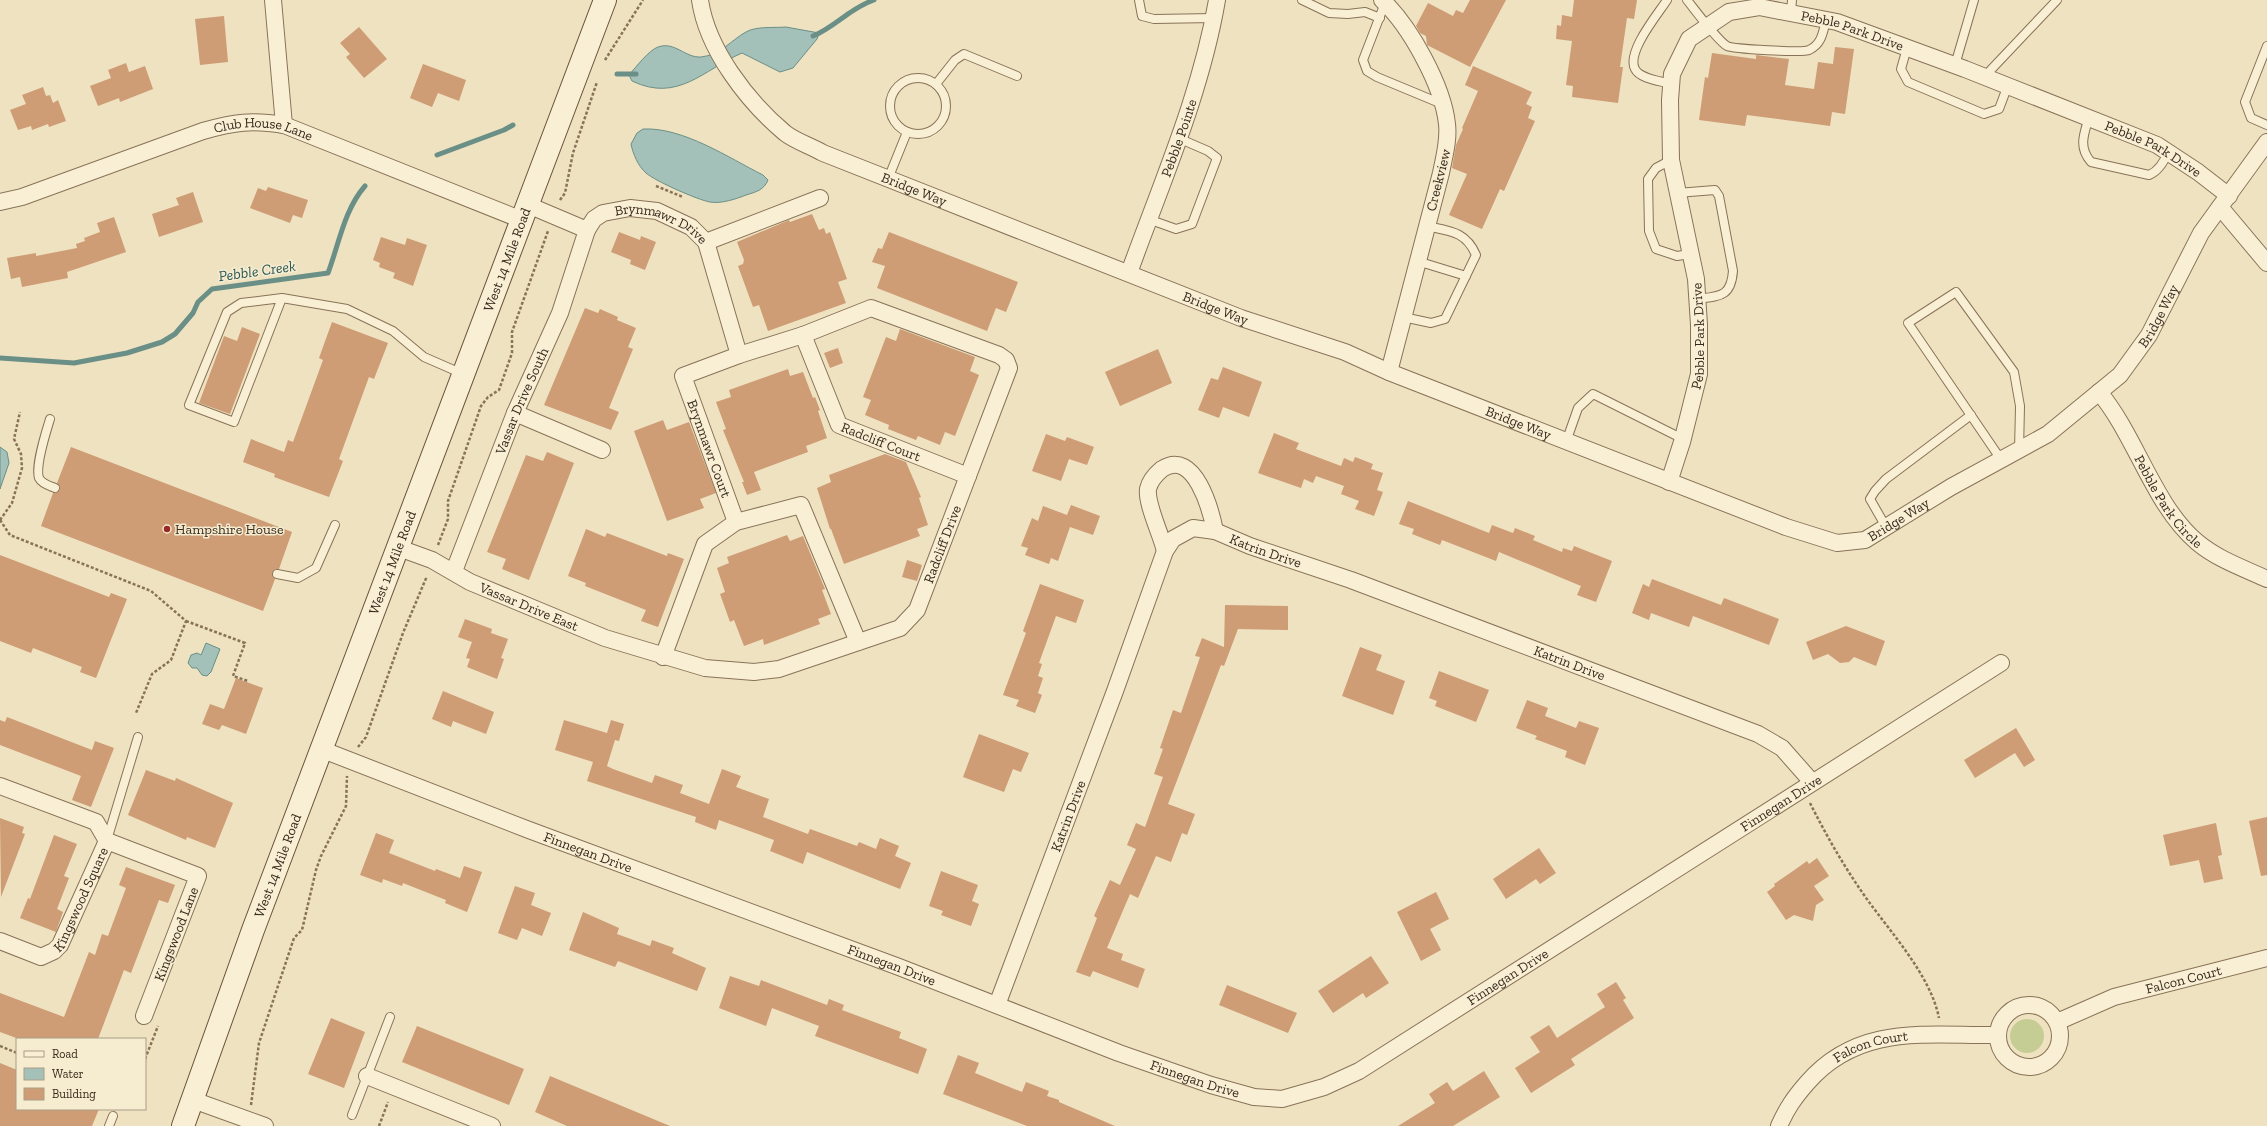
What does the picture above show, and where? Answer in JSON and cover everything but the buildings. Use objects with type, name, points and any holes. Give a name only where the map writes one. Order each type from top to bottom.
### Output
[{"type":"street","points":[[273,0],[284,125]]},
{"type":"street","name":"West 14 Mile Road","points":[[183,1126],[253,930],[323,750],[605,0]]},
{"type":"street","name":"Bridge Way","points":[[700,0],[701,10],[714,44],[728,69],[748,96],[786,133],[823,153],[1241,318],[1344,352],[1389,372],[1669,482],[1786,526],[1837,543],[1865,540],[1951,487],[2002,461],[2048,434],[2120,375],[2149,335],[2200,233],[2267,142]]},
{"type":"street","name":"Pebble Pointe","points":[[1129,273],[1193,94],[1214,18],[1217,0]]},
{"type":"street","name":"Creekview","points":[[1384,5],[1412,38],[1432,77],[1443,104],[1448,139],[1441,173],[1389,372]]},
{"type":"street","name":"Pebble Park Drive","points":[[1669,482],[1683,439],[1699,374],[1697,299],[1690,254],[1671,160],[1672,74],[1689,39],[1729,12],[1759,7],[1792,6],[1826,20],[1985,76],[2157,145],[2168,152],[2225,201]]},
{"type":"street","name":"Club House Lane","points":[[0,202],[22,197],[163,144],[230,123],[249,121],[284,125],[525,213]]},
{"type":"street","name":"Brynmawr Drive","points":[[587,230],[594,219],[603,214],[617,209],[640,208],[657,211],[691,227],[706,242],[820,198]]},
{"type":"street","points":[[2225,201],[2267,263]]},
{"type":"street","points":[[525,213],[587,230]]},
{"type":"street","name":"Vassar Drive South","points":[[454,571],[515,414],[560,313],[587,230]]},
{"type":"street","points":[[706,242],[739,355],[803,335]]},
{"type":"street","name":"Radcliff Drive","points":[[663,656],[705,668],[754,672],[779,669],[900,628],[917,610],[1009,368],[1006,360],[999,355],[871,308],[803,335]]},
{"type":"street","name":"Radcliff Court","points":[[803,335],[839,426],[968,476]]},
{"type":"street","name":"Brynmawr Court","points":[[736,522],[683,376],[739,355]]},
{"type":"street","name":"Pebble Park Circle","points":[[2099,392],[2115,412],[2151,478],[2177,520],[2197,542],[2220,557],[2267,579]]},
{"type":"street","points":[[515,414],[602,450]]},
{"type":"street","points":[[1165,551],[1148,489],[1152,478],[1163,468],[1174,465],[1184,468],[1196,477],[1210,507],[1215,531]]},
{"type":"street","points":[[663,656],[706,544],[736,522],[801,506],[858,642]]},
{"type":"street","name":"Katrin Drive","points":[[997,1005],[1115,691],[1165,551],[1173,539],[1193,528],[1215,531],[1250,546],[1351,580],[1758,734],[1782,748],[1807,785]]},
{"type":"street","name":"Vassar Drive East","points":[[398,548],[432,560],[454,571],[470,582],[605,638],[663,656]]},
{"type":"street","name":"Finnegan Drive","points":[[323,750],[529,830],[900,967],[1119,1053],[1211,1085],[1254,1097],[1282,1099],[1324,1087],[1359,1071],[1741,830],[1807,785],[2001,663]]},
{"type":"street","name":"Kingswood Square","points":[[0,786],[96,822],[107,841],[60,944],[54,951],[41,957],[0,941]]},
{"type":"street","name":"Kingswood Lane","points":[[107,841],[198,876],[144,1016]]},
{"type":"street","name":"Falcon Court","points":[[2057,1022],[2114,997],[2267,958]]},
{"type":"street","points":[[2033,1005],[2042,1008],[2051,1014],[2057,1022],[2060,1037],[2056,1052],[2049,1060],[2040,1066],[2030,1068],[2020,1067],[2010,1062],[2001,1050],[1997,1035],[1999,1025],[2005,1016],[2013,1009],[2033,1005]]},
{"type":"street","name":"Falcon Court","points":[[1779,1126],[1787,1106],[1816,1072],[1856,1045],[1895,1036],[1940,1034],[1997,1035]]},
{"type":"street","points":[[367,1076],[492,1126]]},
{"type":"street","points":[[193,1100],[265,1126]]},
{"type":"lane","points":[[1139,0],[1142,16],[1154,19],[1214,18]]},
{"type":"lane","points":[[1302,0],[1318,4],[1330,13],[1348,14],[1365,12],[1384,5]]},
{"type":"lane","points":[[1667,0],[1641,39],[1632,59],[1635,69],[1640,74],[1671,84]]},
{"type":"lane","points":[[1687,0],[1709,25],[1718,40],[1728,47],[1744,49],[1808,50],[1822,40],[1826,20]]},
{"type":"lane","points":[[1954,65],[1974,0]]},
{"type":"lane","points":[[1985,76],[2057,0]]},
{"type":"lane","points":[[1384,5],[1363,60],[1367,71],[1377,77],[1443,104]]},
{"type":"lane","points":[[2267,46],[2245,102],[2251,118],[2267,125]]},
{"type":"lane","points":[[1907,48],[1901,69],[1908,82],[1984,114],[1999,109],[2008,85]]},
{"type":"lane","points":[[936,84],[955,60],[964,54],[1017,76]]},
{"type":"lane","points":[[923,78],[936,84],[942,90],[946,107],[939,124],[924,133],[907,132],[898,127],[889,110],[893,91],[908,79],[923,78]]},
{"type":"lane","points":[[2089,117],[2082,141],[2082,150],[2091,162],[2149,175],[2155,172],[2163,163],[2168,152]]},
{"type":"lane","points":[[888,179],[907,132]]},
{"type":"lane","points":[[1148,219],[1176,228],[1192,224],[1217,158],[1208,151],[1178,138]]},
{"type":"lane","points":[[1671,160],[1656,168],[1648,179],[1649,231],[1656,250],[1677,256],[1690,254]]},
{"type":"lane","points":[[1677,193],[1715,190],[1719,196],[1732,271],[1732,281],[1728,291],[1721,295],[1697,299]]},
{"type":"lane","points":[[1403,317],[1431,323],[1445,319],[1476,254],[1471,242],[1454,232],[1426,226]]},
{"type":"lane","points":[[1417,261],[1466,276]]},
{"type":"lane","points":[[2002,461],[1908,322],[1956,292],[2014,372],[2020,406],[2019,451]]},
{"type":"lane","points":[[282,298],[234,422],[189,405],[227,312],[241,303],[282,298],[347,309],[393,331],[424,358],[464,374]]},
{"type":"lane","points":[[1566,442],[1578,408],[1593,394],[1683,439]]},
{"type":"lane","points":[[1886,527],[1872,506],[1870,499],[1875,490],[1886,479],[1971,415]]},
{"type":"lane","points":[[50,419],[38,470],[40,479],[44,484],[55,488]]},
{"type":"lane","points":[[277,574],[298,578],[316,568],[335,525]]},
{"type":"lane","points":[[107,841],[138,737]]},
{"type":"lane","points":[[352,1115],[390,1018]]},
{"type":"lane","points":[[109,1126],[113,1116]]},
{"type":"path","points":[[656,186],[683,197]]},
{"type":"path","points":[[20,412],[14,439],[21,454],[22,468],[12,503],[0,520],[10,535],[151,591],[186,621],[245,643],[233,676],[248,681]]},
{"type":"path","points":[[136,713],[152,674],[171,660],[186,621]]},
{"type":"path","points":[[1807,785],[1832,848],[1869,902],[1894,935],[1930,990],[1936,1003],[1940,1023],[1940,1034]]},
{"type":"path","points":[[144,1016],[160,1022],[146,1057]]},
{"type":"path","points":[[0,1046],[16,1053]]},
{"type":"path","points":[[379,1126],[394,1087]]},
{"type":"green space","points":[[2024,1019],[2030,1019],[2034,1020],[2041,1026],[2044,1036],[2043,1043],[2037,1050],[2030,1053],[2024,1053],[2020,1052],[2013,1046],[2010,1039],[2010,1033],[2011,1029],[2017,1022]]},
{"type":"water","points":[[786,27],[819,33],[817,39],[793,68],[780,72],[742,53],[690,82],[677,86],[663,88],[648,87],[632,81],[629,75],[647,55],[658,47],[670,46],[695,57],[708,56],[720,50],[750,30]]},
{"type":"water","points":[[643,129],[674,133],[690,138],[721,152],[763,175],[768,180],[762,188],[756,192],[733,200],[724,202],[704,201],[667,185],[646,173],[638,163],[631,144],[637,133]]},
{"type":"water","points":[[0,447],[7,452],[9,463],[0,489]]},
{"type":"water","points":[[206,643],[220,649],[211,672],[207,676],[202,675],[197,668],[192,668],[188,663],[191,655],[197,653],[201,655]]},
{"type":"waterway","name":"Pebble Creek","points":[[813,36],[828,28],[865,3],[874,0]]},
{"type":"waterway","name":"Pebble Creek","points":[[617,74],[636,74]]},
{"type":"waterway","name":"Pebble Creek","points":[[437,155],[504,130],[513,125]]},
{"type":"waterway","name":"Pebble Creek","points":[[0,358],[74,363],[127,353],[162,342],[175,334],[193,313],[198,302],[212,289],[328,273],[347,216],[358,195],[365,186]]},
{"type":"place","name":"Hampshire House","points":[[167,529]]}]
